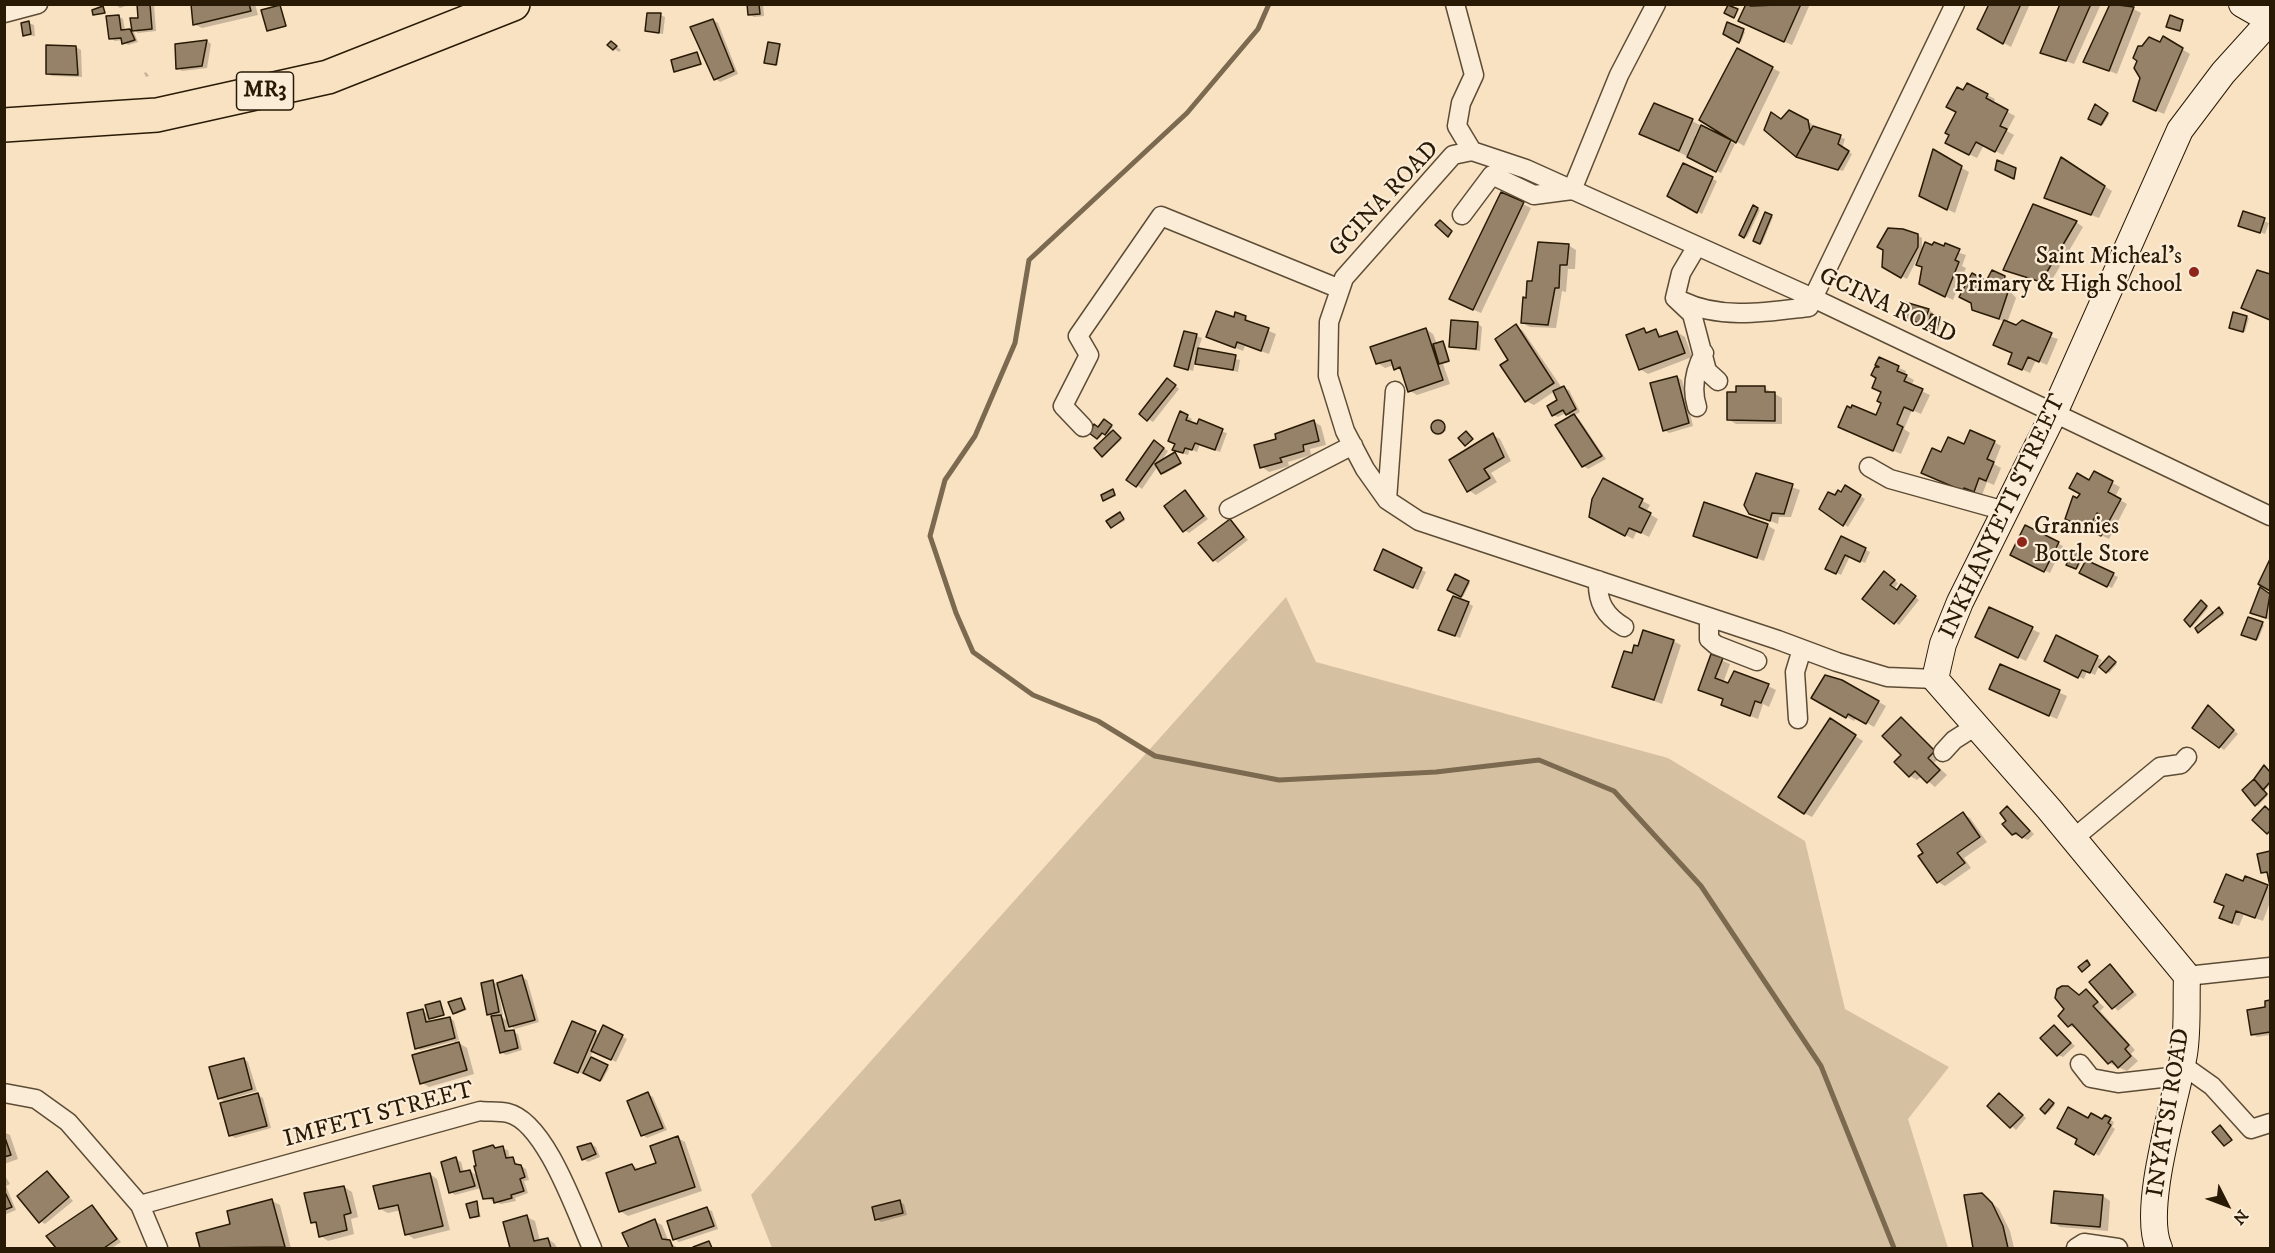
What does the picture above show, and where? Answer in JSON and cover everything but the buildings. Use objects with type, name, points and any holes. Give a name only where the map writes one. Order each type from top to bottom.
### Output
[{"type":"highway","name":"MR3","points":[[4,104],[153,102],[329,66],[473,4]]},
{"type":"highway","name":"MR3","points":[[4,125],[157,115],[328,77],[513,4]]},
{"type":"street","points":[[9,10],[38,4]]},
{"type":"street","points":[[1455,4],[1474,75],[1461,103],[1457,126],[1472,151]]},
{"type":"street","points":[[1462,215],[1492,175],[1534,195],[1572,190],[1619,75],[1656,4]]},
{"type":"street","points":[[1675,298],[1700,310],[1761,314],[1811,302],[1954,4]]},
{"type":"street","points":[[2242,4],[2271,20]]},
{"type":"street","name":"INKHANYETI STREET","points":[[1935,679],[1943,644],[1960,602],[2054,413],[2180,130],[2223,73],[2271,20]]},
{"type":"street","name":"GCINA ROAD","points":[[1935,679],[1887,677],[1419,521],[1387,500],[1365,469],[1353,445],[1328,376],[1329,322],[1344,278],[1453,155],[1472,151],[1526,169],[1697,246],[1811,302],[2054,413],[2271,516]]},
{"type":"street","points":[[1083,427],[1063,406],[1089,355],[1078,336],[1161,216],[1340,289]]},
{"type":"street","points":[[1675,298],[1681,273],[1697,246]]},
{"type":"street","points":[[1675,298],[1692,314],[1707,371],[1718,381]]},
{"type":"street","points":[[1697,407],[1694,383],[1696,368],[1704,353]]},
{"type":"street","points":[[1387,500],[1395,391]]},
{"type":"street","points":[[1229,509],[1353,445]]},
{"type":"street","points":[[1869,467],[1890,479],[2005,511]]},
{"type":"street","points":[[1598,580],[1597,596],[1604,610],[1612,620],[1624,627]]},
{"type":"street","points":[[1709,617],[1709,639],[1716,645],[1757,661]]},
{"type":"street","points":[[1798,719],[1796,672],[1802,649]]},
{"type":"street","points":[[1935,679],[2074,838],[2187,976],[2271,967]]},
{"type":"street","points":[[1943,752],[1954,740],[1976,726]]},
{"type":"street","points":[[2074,838],[2160,767],[2181,764],[2187,757]]},
{"type":"street","name":"INYATSI ROAD","points":[[2159,1248],[2156,1240],[2155,1188],[2180,1070],[2187,976]]},
{"type":"street","points":[[2080,1064],[2091,1078],[2118,1083],[2180,1070],[2212,1086],[2251,1129],[2271,1124]]},
{"type":"street","points":[[4,1093],[36,1099],[68,1122],[140,1205],[158,1248]]},
{"type":"street","name":"IMFETI STREET","points":[[140,1205],[480,1111],[510,1113],[529,1127],[548,1149],[592,1248]]},
{"type":"street","points":[[2076,1248],[2084,1243],[2118,1248]]},
{"type":"shaded area","points":[[1286,597],[1316,662],[1668,758],[1805,841],[1845,1009],[1949,1067],[1908,1119],[1948,1248],[772,1248],[751,1195]]},
{"type":"waterway","points":[[1269,4],[1258,29],[1187,113],[1029,260],[1015,343],[975,436],[945,480],[930,536],[956,613],[973,652],[1033,695],[1098,721],[1155,756],[1279,780],[1436,772],[1539,760],[1614,791],[1701,886],[1821,1066],[1894,1248]]},
{"type":"place","name":"Saint Micheal's Primary & High School","points":[[2194,272]]},
{"type":"place","name":"Grannies Bottle Store","points":[[2022,542]]}]
